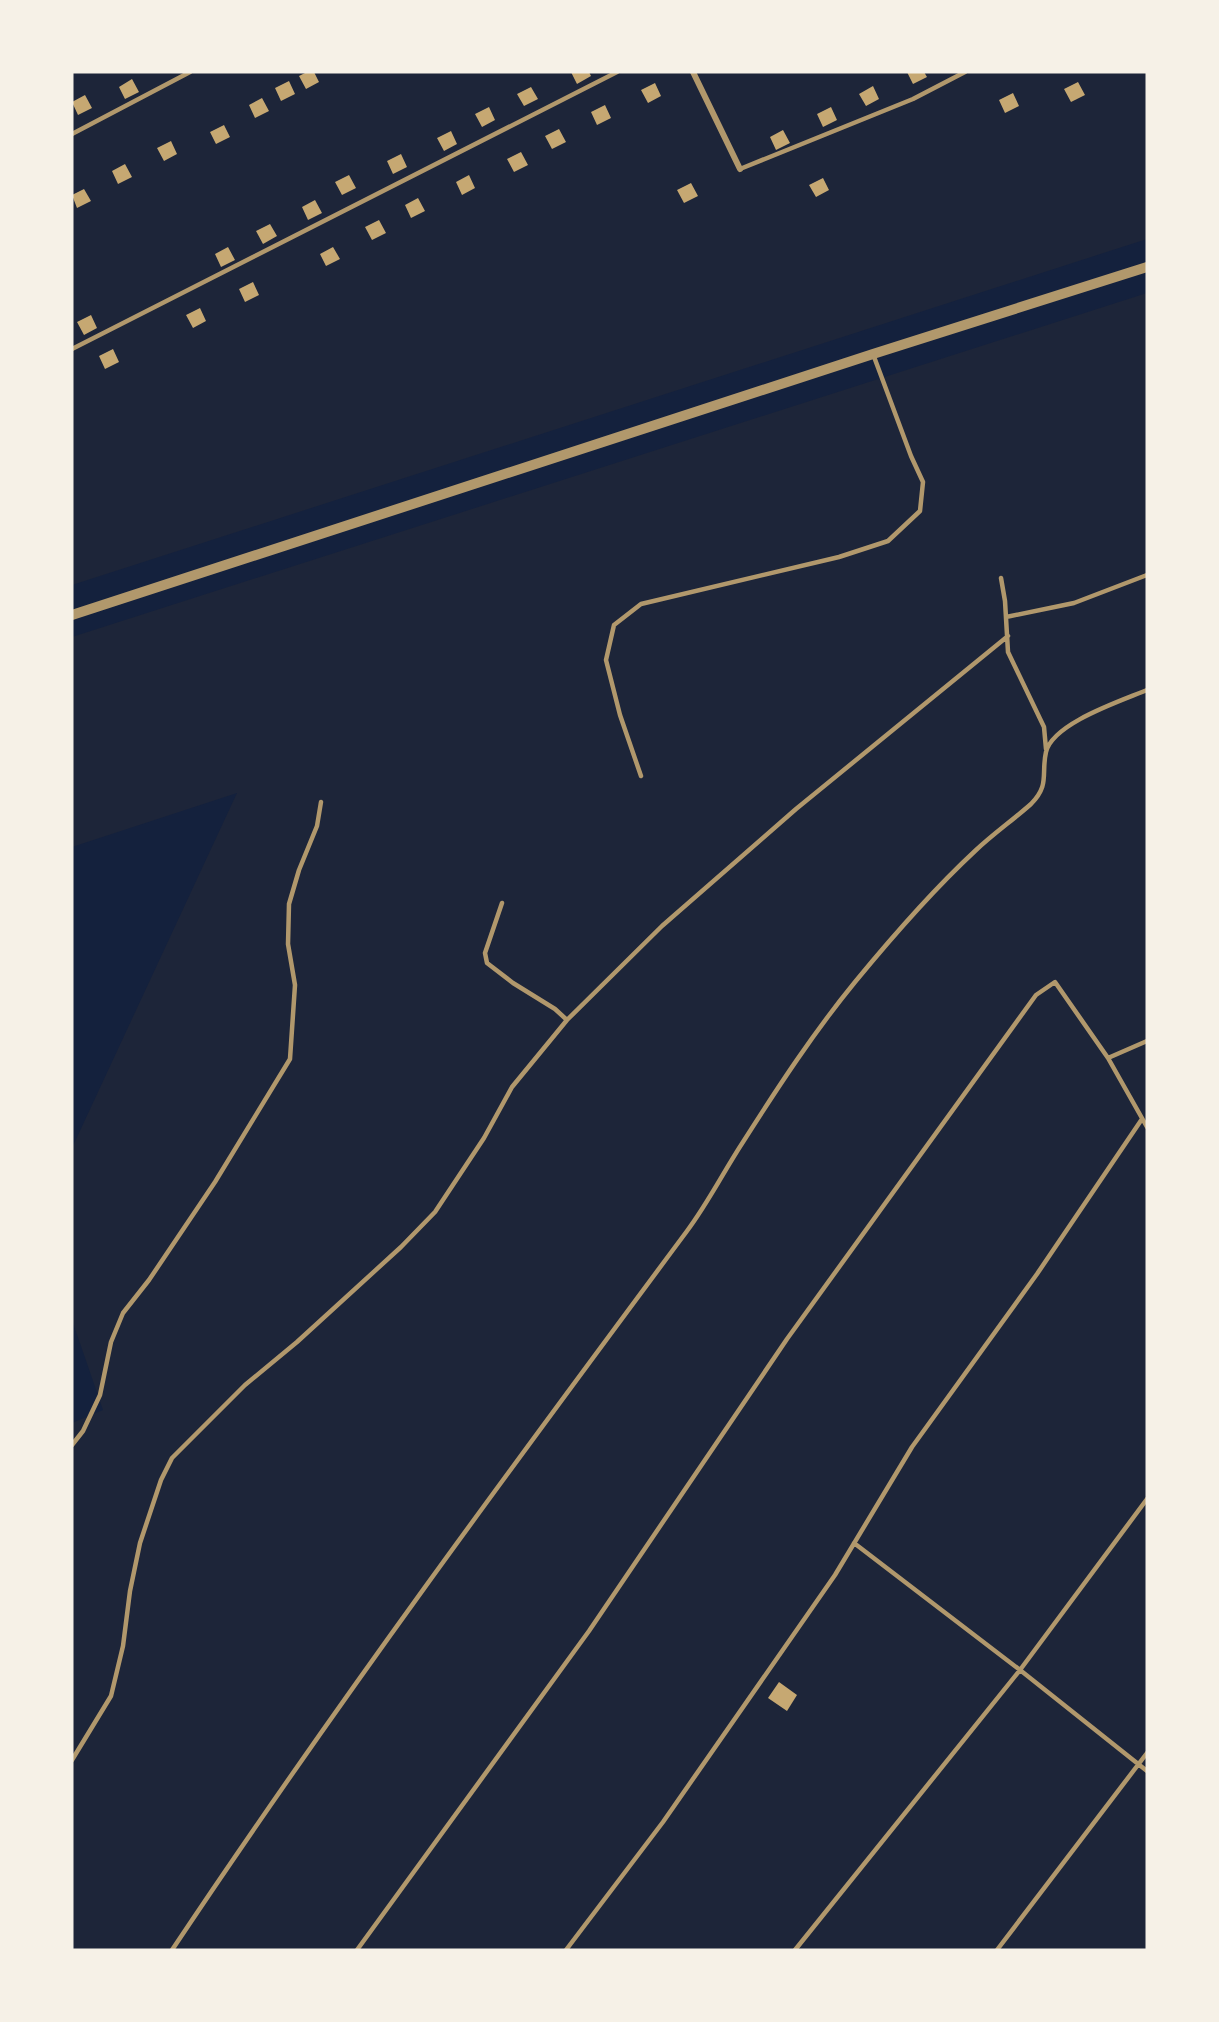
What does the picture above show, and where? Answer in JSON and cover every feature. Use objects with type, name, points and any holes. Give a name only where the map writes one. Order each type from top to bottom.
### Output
[{"type":"street","points":[[693,72],[740,169]]},
{"type":"street","points":[[72,615],[1147,267]]},
{"type":"lane","points":[[72,134],[190,72]]},
{"type":"lane","points":[[72,349],[616,72]]},
{"type":"lane","points":[[740,169],[913,99],[965,72]]},
{"type":"lane","points":[[641,776],[620,715],[606,660],[614,625],[641,604],[839,557],[888,541],[920,511],[923,482],[910,456],[873,354]]},
{"type":"lane","points":[[1006,617],[1074,603],[1147,575]]},
{"type":"lane","points":[[172,1950],[374,1657],[593,1356],[691,1226],[749,1132],[853,984],[910,918],[975,851],[1034,801],[1044,786],[1046,749],[1044,727],[1008,652],[1001,578]]},
{"type":"lane","points":[[72,1760],[111,1696],[123,1646],[130,1591],[140,1543],[161,1480],[172,1458],[245,1385],[297,1342],[401,1247],[435,1212],[484,1138],[512,1087],[567,1020],[662,926],[796,809],[1008,636]]},
{"type":"lane","points":[[1046,749],[1055,736],[1080,719],[1147,690]]},
{"type":"lane","points":[[72,1445],[83,1431],[100,1395],[111,1341],[123,1313],[149,1280],[215,1182],[290,1059],[295,985],[288,944],[289,904],[299,870],[318,826],[321,802]]},
{"type":"lane","points":[[502,903],[485,953],[487,963],[513,983],[555,1009],[567,1020]]},
{"type":"lane","points":[[357,1950],[589,1631],[787,1339],[1036,995],[1055,982],[1108,1058],[1147,1127]]},
{"type":"lane","points":[[1108,1058],[1147,1041]]},
{"type":"lane","points":[[566,1950],[663,1822],[835,1575],[912,1447],[1037,1274],[1142,1119]]},
{"type":"lane","points":[[795,1950],[1020,1670],[1147,1499]]},
{"type":"lane","points":[[854,1542],[1147,1771]]},
{"type":"lane","points":[[997,1950],[1147,1753]]},
{"type":"shaded area","points":[[72,72],[1147,72],[1147,239],[72,585]]},
{"type":"shaded area","points":[[1147,293],[1147,1950],[72,1950],[72,1423],[103,1410],[72,1320],[72,1148],[237,793],[72,847],[72,637]]},
{"type":"building","points":[[307,72],[314,72],[319,82],[306,89],[299,76]]},
{"type":"building","points":[[571,72],[589,72],[591,76],[577,84]]},
{"type":"building","points":[[907,72],[924,72],[927,77],[913,84]]},
{"type":"building","points":[[132,79],[139,92],[125,99],[119,87]]},
{"type":"building","points":[[289,81],[295,94],[281,101],[275,88]]},
{"type":"building","points":[[1078,82],[1085,95],[1071,102],[1064,89]]},
{"type":"building","points":[[655,83],[661,96],[648,103],[641,90]]},
{"type":"building","points":[[873,86],[879,99],[866,106],[859,94]]},
{"type":"building","points":[[531,87],[538,99],[524,106],[517,94]]},
{"type":"building","points":[[1013,93],[1019,106],[1005,113],[999,100]]},
{"type":"building","points":[[85,95],[92,108],[78,115],[72,102]]},
{"type":"building","points":[[262,98],[269,111],[255,118],[249,105]]},
{"type":"building","points":[[605,105],[611,118],[597,125],[591,112]]},
{"type":"building","points":[[489,107],[495,120],[482,127],[475,114]]},
{"type":"building","points":[[831,107],[837,120],[823,127],[817,114]]},
{"type":"building","points":[[224,125],[230,137],[216,144],[210,132]]},
{"type":"building","points":[[559,129],[566,142],[552,149],[545,136]]},
{"type":"building","points":[[783,130],[790,143],[776,150],[770,137]]},
{"type":"building","points":[[451,131],[457,144],[444,151],[437,138]]},
{"type":"building","points":[[171,141],[177,154],[164,161],[157,148]]},
{"type":"building","points":[[521,152],[528,165],[514,172],[507,159]]},
{"type":"building","points":[[401,154],[407,167],[393,174],[387,161]]},
{"type":"building","points":[[125,164],[132,177],[118,184],[112,171]]},
{"type":"building","points":[[349,175],[356,188],[342,195],[335,182]]},
{"type":"building","points":[[469,175],[475,188],[462,195],[456,182]]},
{"type":"building","points":[[823,178],[829,190],[816,197],[809,185]]},
{"type":"building","points":[[691,183],[698,196],[684,203],[677,190]]},
{"type":"building","points":[[84,189],[91,201],[77,208],[72,195]]},
{"type":"building","points":[[418,198],[425,211],[411,218],[405,205]]},
{"type":"building","points":[[315,200],[322,213],[308,220],[302,207]]},
{"type":"building","points":[[379,220],[386,233],[372,240],[365,227]]},
{"type":"building","points":[[270,224],[277,236],[263,244],[256,231]]},
{"type":"building","points":[[228,247],[235,260],[221,267],[215,254]]},
{"type":"building","points":[[333,247],[340,259],[326,266],[320,254]]},
{"type":"building","points":[[253,282],[259,295],[245,302],[239,289]]},
{"type":"building","points":[[200,308],[206,321],[193,328],[186,315]]},
{"type":"building","points":[[91,315],[97,328],[84,335],[77,322]]},
{"type":"building","points":[[113,349],[119,362],[105,369],[99,356]]},
{"type":"building","points":[[779,1682],[797,1695],[787,1711],[768,1698]]}]
